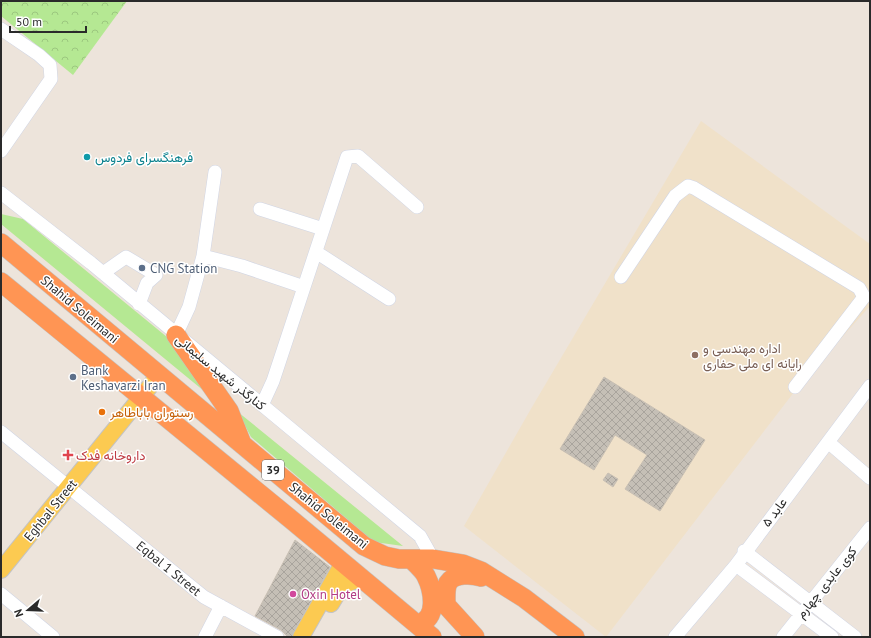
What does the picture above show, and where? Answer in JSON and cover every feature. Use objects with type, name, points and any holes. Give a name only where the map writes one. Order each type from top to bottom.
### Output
[{"type":"highway","name":"Shahid Soleimani","points":[[1,243],[364,546],[385,556],[411,559],[433,559],[463,564],[481,571],[496,582],[524,598],[575,637]]},
{"type":"highway","name":"Shahid Soleimani","points":[[1,282],[343,562],[432,637]]},
{"type":"highway","points":[[176,335],[230,411],[243,445]]},
{"type":"highway","points":[[411,559],[425,575],[433,600],[430,616],[422,624],[417,624]]},
{"type":"highway","points":[[475,637],[446,605],[448,582],[454,577],[462,575],[478,576],[496,582]]},
{"type":"main road","name":"Eghbal Street","points":[[1,570],[159,375]]},
{"type":"main road","points":[[301,637],[343,562]]},
{"type":"main road","points":[[313,637],[341,587],[349,582],[363,580]]},
{"type":"street","points":[[1,28],[39,55],[50,65],[51,79],[1,150]]},
{"type":"street","points":[[262,405],[273,380],[347,157],[358,156],[417,207]]},
{"type":"street","points":[[176,335],[189,308],[203,256],[215,172]]},
{"type":"street","points":[[621,277],[675,196],[688,186],[694,188],[859,288],[864,297],[795,386]]},
{"type":"street","name":"کنارگذر شهید سلیمانی","points":[[1,193],[103,273],[420,536],[433,559]]},
{"type":"street","points":[[260,209],[323,229]]},
{"type":"street","points":[[316,252],[389,299]]},
{"type":"street","points":[[203,256],[242,266],[304,288]]},
{"type":"street","points":[[103,273],[126,258],[156,275],[147,283],[139,304]]},
{"type":"street","name":"عابد ۵","points":[[675,637],[736,565],[744,552],[870,386]]},
{"type":"street","name":"Eqbal 1 Street","points":[[1,432],[204,597],[277,637]]},
{"type":"street","points":[[828,442],[870,478]]},
{"type":"street","name":"کوی عابدی چهارم","points":[[783,637],[870,528]]},
{"type":"street","points":[[744,552],[855,637]]},
{"type":"street","points":[[736,565],[832,637]]},
{"type":"street","points":[[1,594],[53,637]]},
{"type":"street","points":[[205,637],[221,606]]},
{"type":"shaded area","name":"اداره مهندسی و رایانه ای ملی حفاری","points":[[701,121],[870,244],[870,306],[801,383],[606,637],[464,526],[532,407]]},
{"type":"green space","points":[[1,1],[127,1],[73,75],[1,16]]},
{"type":"green space","points":[[1,214],[23,219],[184,351],[210,396],[1,224]]},
{"type":"green space","points":[[238,412],[403,546],[374,542],[251,437]]},
{"type":"building","points":[[604,377],[705,440],[660,511],[625,489],[647,455],[615,435],[594,470],[560,449]]},
{"type":"building","points":[[608,473],[618,479],[613,487],[603,480]]},
{"type":"building","name":"Oxin Hotel","points":[[295,540],[330,567],[292,637],[288,637],[281,630],[255,616]]},
{"type":"place","name":"فرهنگسرای فردوس","points":[[87,157]]},
{"type":"place","name":"CNG Station","points":[[142,268]]},
{"type":"place","name":"اداره مهندسی و رایانه ای ملی حفاری","points":[[695,355]]},
{"type":"place","name":"Bank Keshavarzi Iran","points":[[73,377]]},
{"type":"place","name":"رستوران باباطاهر","points":[[102,412]]},
{"type":"place","name":"داروخانه فدک","points":[[68,455]]},
{"type":"place","name":"Oxin Hotel","points":[[293,594]]}]
